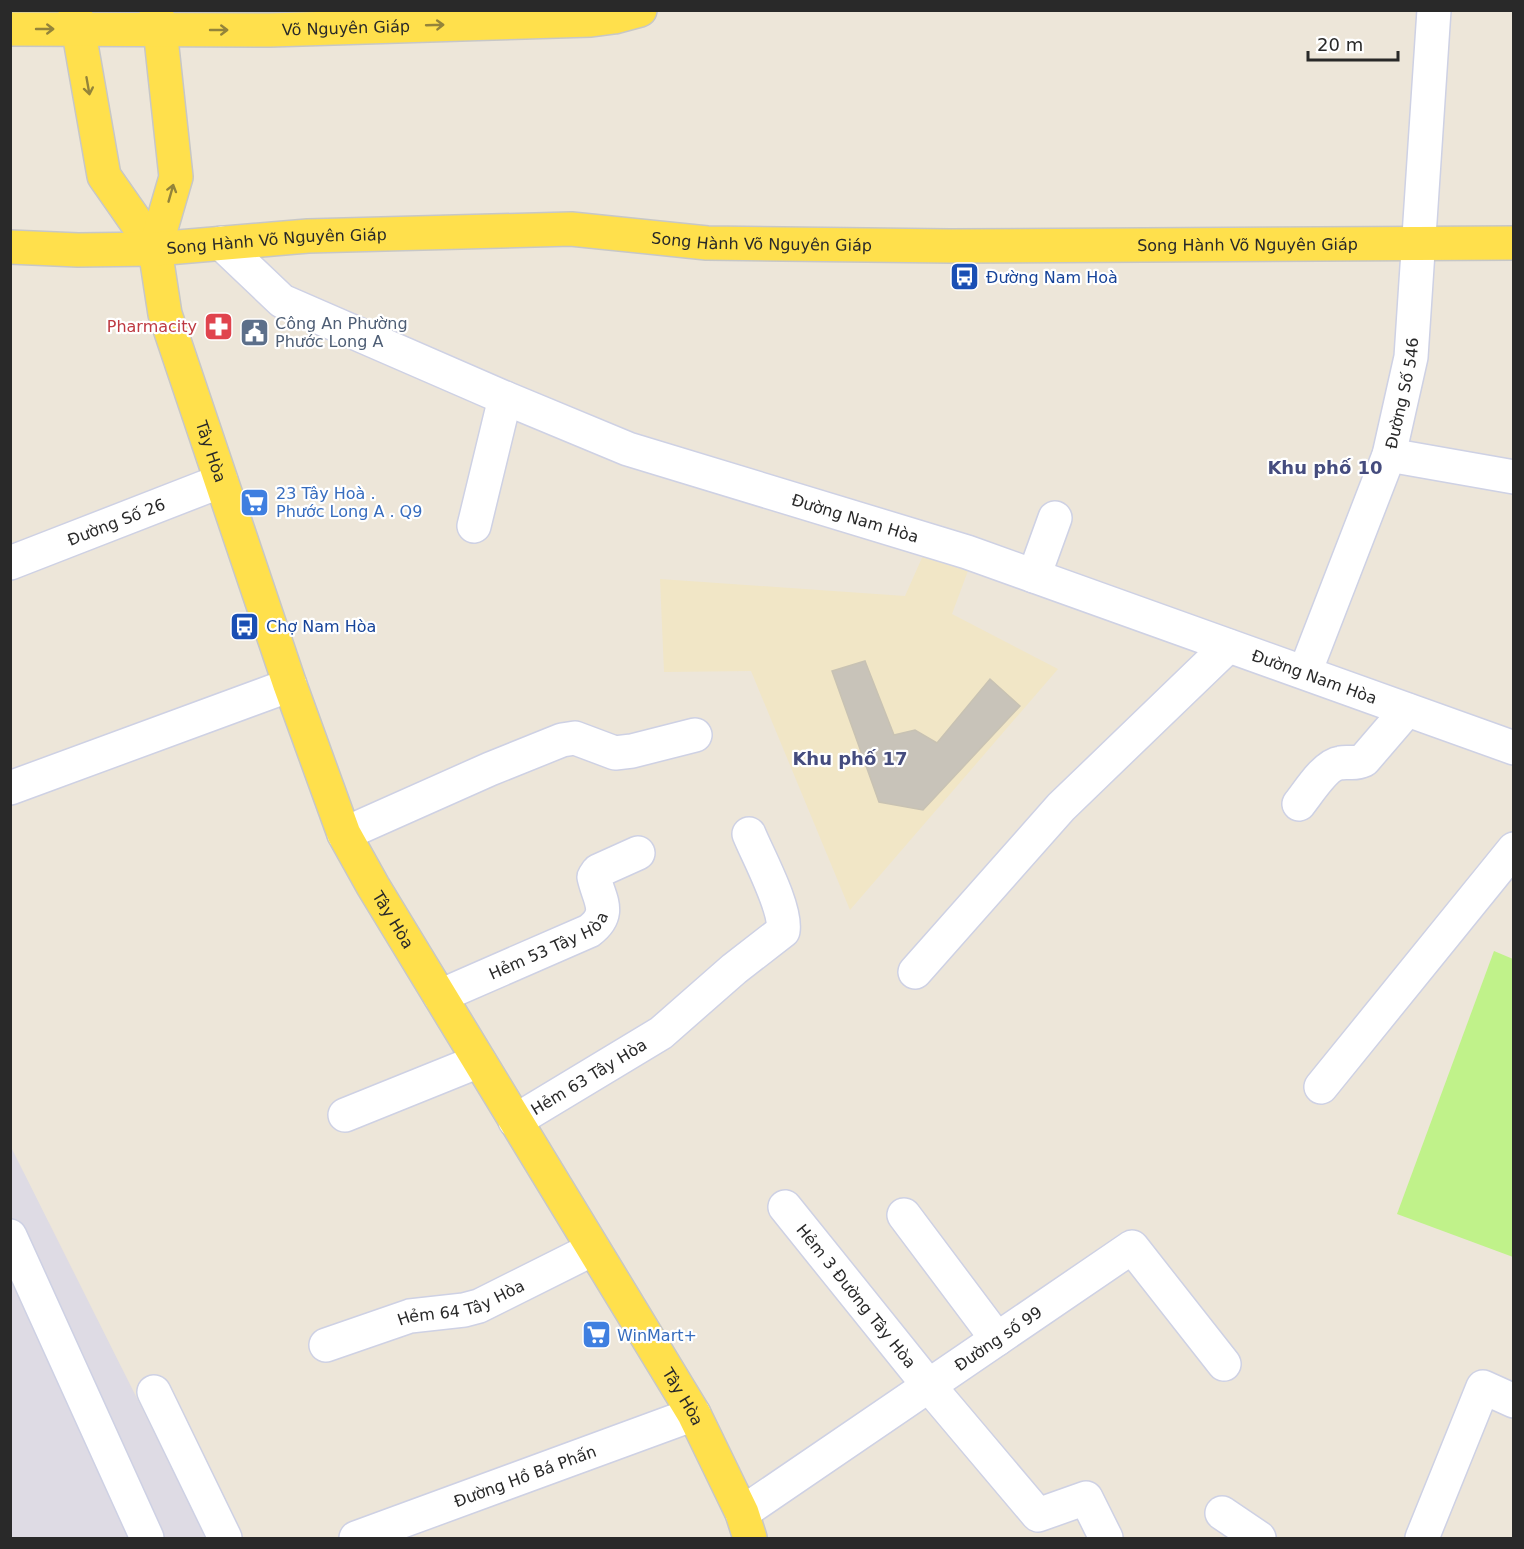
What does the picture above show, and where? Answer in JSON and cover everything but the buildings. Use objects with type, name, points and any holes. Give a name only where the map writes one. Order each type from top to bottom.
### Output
[{"type":"main road","name":"Võ Nguyên Giáp","points":[[77,20],[158,20],[270,30],[591,20],[640,10]]},
{"type":"main road","name":"Tây Hòa","points":[[77,20],[104,176],[155,249]]},
{"type":"main road","points":[[10,29],[77,20]]},
{"type":"main road","name":"Tây Hòa","points":[[158,20],[176,177],[155,249],[165,314],[290,685],[344,834],[373,886],[694,1414],[747,1532]]},
{"type":"main road","name":"Song Hành Võ Nguyên Giáp","points":[[10,247],[78,250],[155,249],[308,236],[571,229],[707,243],[950,246],[1514,243]]},
{"type":"street","name":"Đường Số 546","points":[[1305,672],[1389,454],[1411,357],[1434,10]]},
{"type":"street","name":"Đường Nam Hòa","points":[[221,243],[282,301],[628,449],[967,552],[1514,748]]},
{"type":"street","points":[[474,526],[505,398]]},
{"type":"street","points":[[1389,454],[1514,477]]},
{"type":"street","name":"Đường Số 26","points":[[10,563],[221,481]]},
{"type":"street","points":[[1034,576],[1055,518]]},
{"type":"street","points":[[915,972],[1061,807],[1228,646]]},
{"type":"street","points":[[10,788],[290,685]]},
{"type":"street","points":[[1299,804],[1329,768],[1340,763],[1355,764],[1364,760],[1407,710]]},
{"type":"street","points":[[344,834],[490,769],[562,740],[576,738],[615,753],[695,735]]},
{"type":"street","name":"Hẻm 63 Tây Hòa","points":[[515,1121],[661,1033],[734,969],[783,931],[784,925],[778,903],[749,834]]},
{"type":"street","points":[[1321,1087],[1514,849]]},
{"type":"street","name":"Hẻm 53 Tây Hòa","points":[[440,996],[596,926],[604,910],[594,877],[598,871],[638,854]]},
{"type":"street","points":[[345,1115],[479,1061]]},
{"type":"street","name":"Hẻm 3 Đường Tây Hòa","points":[[785,1207],[929,1386],[1038,1515],[1086,1498],[1106,1539]]},
{"type":"street","points":[[904,1215],[997,1339]]},
{"type":"street","points":[[10,1236],[147,1539]]},
{"type":"street","name":"Đường số 99","points":[[747,1532],[929,1386],[1132,1247],[1224,1364]]},
{"type":"street","name":"Hẻm 64 Tây Hòa","points":[[326,1345],[410,1316],[464,1310],[479,1306],[593,1249]]},
{"type":"street","points":[[1422,1539],[1483,1387],[1514,1401]]},
{"type":"street","points":[[154,1392],[225,1539]]},
{"type":"street","name":"Đường Hồ Bá Phấn","points":[[356,1539],[694,1414]]},
{"type":"street","points":[[1222,1513],[1259,1539]]},
{"type":"shaded area","points":[[925,551],[969,568],[952,614],[1058,669],[850,910],[751,671],[664,672],[660,579],[905,596]]},
{"type":"shaded area","points":[[11,1147],[207,1538],[11,1538]]},
{"type":"green space","points":[[1494,951],[1513,959],[1513,1257],[1397,1214]]},
{"type":"place","name":"Đường Nam Hoà","points":[[965,277]]},
{"type":"place","name":"Pharmacity","points":[[218,326]]},
{"type":"place","name":"Công An Phường Phước Long A","points":[[254,332]]},
{"type":"place","name":"23 Tây Hoà . Phước Long A . Q9","points":[[255,502]]},
{"type":"place","name":"Chợ Nam Hòa","points":[[245,626]]},
{"type":"place","name":"WinMart+","points":[[596,1335]]},
{"type":"district","name":"Khu phố 10","points":[[1325,468]]},
{"type":"district","name":"Khu phố 17","points":[[850,759]]}]
